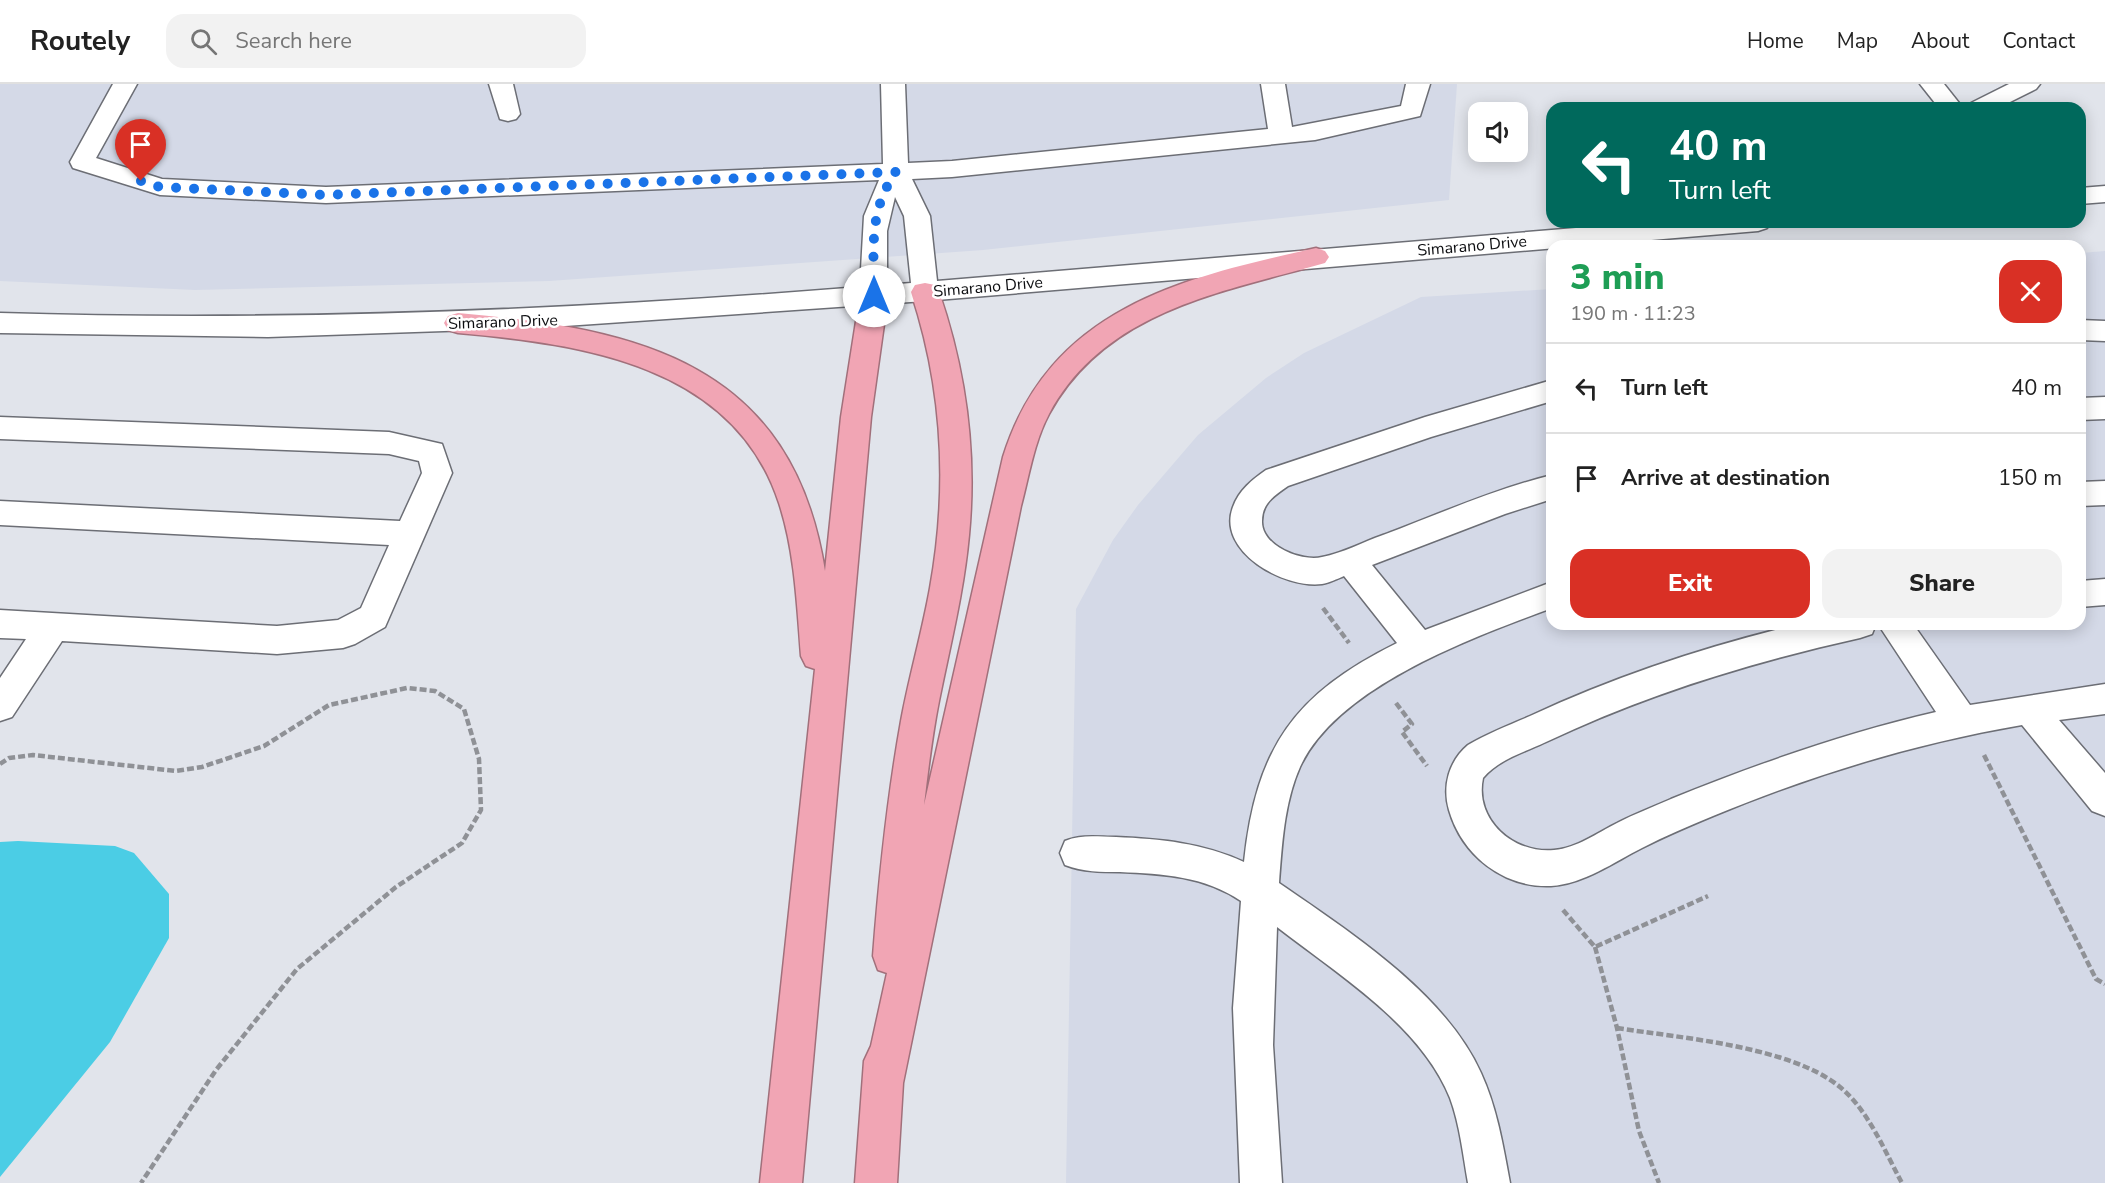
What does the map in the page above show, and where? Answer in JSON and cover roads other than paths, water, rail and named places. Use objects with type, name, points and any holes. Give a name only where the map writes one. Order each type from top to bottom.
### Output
[{"type":"highway","points":[[883,1082],[1006,506],[1021,449],[1036,410],[1056,379],[1081,353],[1113,329],[1147,309],[1222,280],[1316,257]]},
{"type":"highway","points":[[876,1183],[906,800],[918,720],[949,570],[955,516],[955,463],[948,374],[937,323],[925,291]]},
{"type":"highway","points":[[781,1183],[856,417],[874,296]]},
{"type":"highway","points":[[458,323],[548,332],[594,340],[637,353],[704,384],[729,403],[750,425],[779,467],[792,498],[802,535],[813,608],[824,745]]},
{"type":"street","points":[[125,84],[82,162],[160,187],[326,195],[964,168],[1281,136],[1316,132],[1412,111],[1418,84]]},
{"type":"street","points":[[501,84],[508,114]]},
{"type":"street","points":[[893,84],[896,172],[917,216],[925,291]]},
{"type":"street","points":[[1273,84],[1281,136]]},
{"type":"street","points":[[1932,84],[1946,102]]},
{"type":"street","points":[[1991,102],[2028,84]]},
{"type":"street","points":[[874,296],[876,216],[879,201],[896,172]]},
{"type":"street","points":[[2086,196],[2105,194]]},
{"type":"street","name":"Simarano Drive","points":[[0,322],[256,329],[458,323],[678,311],[1682,228]]},
{"type":"street","points":[[2086,330],[2105,331]]},
{"type":"street","points":[[1546,393],[1465,415],[1287,474],[1269,482],[1251,500],[1245,516],[1249,534],[1259,549],[1276,562],[1311,572],[1350,561],[1495,505],[1546,490]]},
{"type":"street","points":[[2086,409],[2105,408]]},
{"type":"street","points":[[0,428],[389,443],[431,452],[437,473],[373,617],[343,634],[277,640],[0,624]]},
{"type":"street","points":[[2086,494],[2105,493]]},
{"type":"street","points":[[0,513],[410,534]]},
{"type":"street","points":[[1350,561],[1421,649]]},
{"type":"street","points":[[2086,594],[2105,592]]},
{"type":"street","points":[[1261,1183],[1252,1024],[1267,827],[1281,767],[1293,745],[1309,724],[1339,695],[1421,649],[1546,597]]},
{"type":"street","points":[[0,706],[53,627]]},
{"type":"street","points":[[1835,630],[1748,651],[1661,679],[1574,712],[1489,752],[1469,768],[1465,778],[1464,791],[1470,819],[1486,843],[1509,860],[1538,867],[1566,866],[1670,817],[1769,777],[1860,747],[1962,722],[2029,709],[2105,699]]},
{"type":"street","points":[[1898,630],[1962,722]]},
{"type":"street","points":[[2029,709],[2105,799]]},
{"type":"street","points":[[1078,853],[1196,863],[1226,872],[1261,892],[1386,985],[1428,1027],[1461,1075],[1479,1134],[1489,1183]]},
{"type":"water","points":[[0,842],[115,846],[134,853],[169,894],[169,938],[110,1042],[0,1177]]}]
